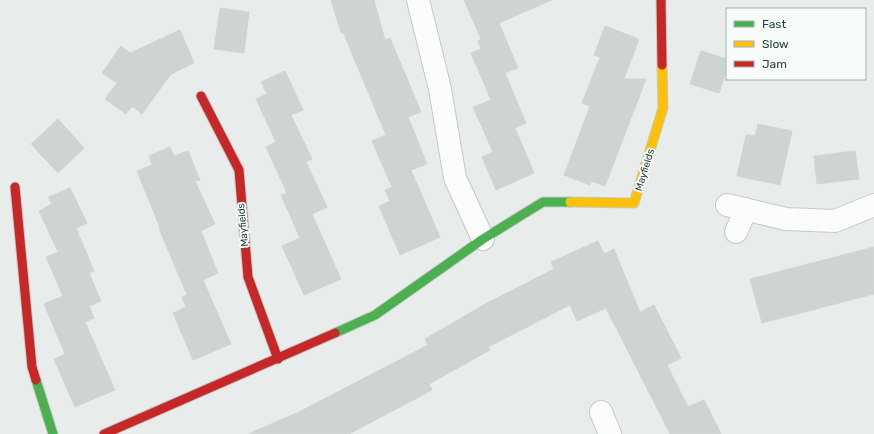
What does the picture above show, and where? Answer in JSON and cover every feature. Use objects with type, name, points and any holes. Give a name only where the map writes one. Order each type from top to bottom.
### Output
[{"type":"street","points":[[418,0],[440,89],[455,178],[482,239]]},
{"type":"street","name":"Mayfields","points":[[104,434],[374,315],[482,239],[543,202],[634,203],[663,108],[660,0]]},
{"type":"street","name":"Mayfields","points":[[201,96],[239,170],[248,277],[278,358]]},
{"type":"street","points":[[15,187],[32,366],[53,434]]},
{"type":"street","points":[[736,232],[736,207],[786,219],[835,221],[874,205]]},
{"type":"street","points":[[601,412],[610,434]]},
{"type":"building","points":[[331,0],[374,0],[385,40],[390,38],[421,112],[408,117],[427,164],[411,170],[440,237],[400,255],[379,206],[390,201],[385,190],[392,187],[372,141],[386,135],[343,32],[341,33]]},
{"type":"building","points":[[464,0],[552,0],[499,23],[518,68],[505,73],[526,123],[515,128],[534,173],[496,190],[482,157],[493,152],[473,107],[491,100],[471,53],[481,49],[478,41],[481,39]]},
{"type":"building","points":[[220,8],[249,12],[244,53],[214,49]]},
{"type":"building","points":[[605,26],[639,39],[624,79],[646,79],[605,186],[591,181],[590,185],[564,175],[590,106],[582,103],[600,57],[594,55]]},
{"type":"building","points":[[180,30],[194,63],[171,74],[142,114],[132,106],[126,114],[105,99],[117,83],[102,73],[121,46],[130,53]]},
{"type":"building","points":[[701,51],[726,59],[726,72],[719,93],[690,84]]},
{"type":"building","points":[[285,71],[303,110],[291,115],[312,159],[306,162],[327,207],[312,214],[341,279],[304,295],[282,246],[300,238],[281,195],[287,193],[266,147],[276,142],[256,99],[267,94],[261,82]]},
{"type":"building","points":[[58,119],[84,148],[58,173],[31,144]]},
{"type":"building","points":[[758,124],[792,131],[780,185],[737,176],[746,135],[755,136]]},
{"type":"building","points":[[170,147],[174,156],[188,151],[200,180],[195,181],[215,224],[201,231],[218,273],[203,280],[231,344],[193,360],[173,313],[186,307],[182,297],[187,295],[137,171],[152,165],[149,156]]},
{"type":"building","points":[[855,151],[859,179],[817,184],[814,156]]},
{"type":"building","points":[[70,188],[87,223],[76,228],[94,271],[89,273],[101,301],[89,306],[94,318],[85,322],[115,390],[75,407],[54,359],[65,354],[44,304],[63,296],[46,257],[58,252],[39,211],[52,204],[48,197]]},
{"type":"building","points":[[598,241],[604,254],[614,249],[640,312],[654,305],[681,358],[667,365],[688,407],[704,400],[721,434],[670,434],[606,308],[577,321],[570,305],[488,347],[490,350],[429,384],[432,390],[349,434],[248,434],[299,412],[428,345],[425,339],[487,303],[554,269],[551,262]]},
{"type":"building","points":[[874,247],[874,294],[762,323],[750,279]]},
{"type":"traffic: fast","points":[[335,333],[375,315],[483,239],[543,202],[570,202]]},
{"type":"traffic: fast","points":[[36,380],[53,434]]},
{"type":"traffic: slow","points":[[570,202],[634,203],[663,108],[662,65]]},
{"type":"traffic: jam","points":[[661,0],[662,65]]},
{"type":"traffic: jam","points":[[201,96],[239,170],[248,277],[278,359]]},
{"type":"traffic: jam","points":[[15,187],[32,367],[36,380]]},
{"type":"traffic: jam","points":[[104,434],[335,333]]}]
